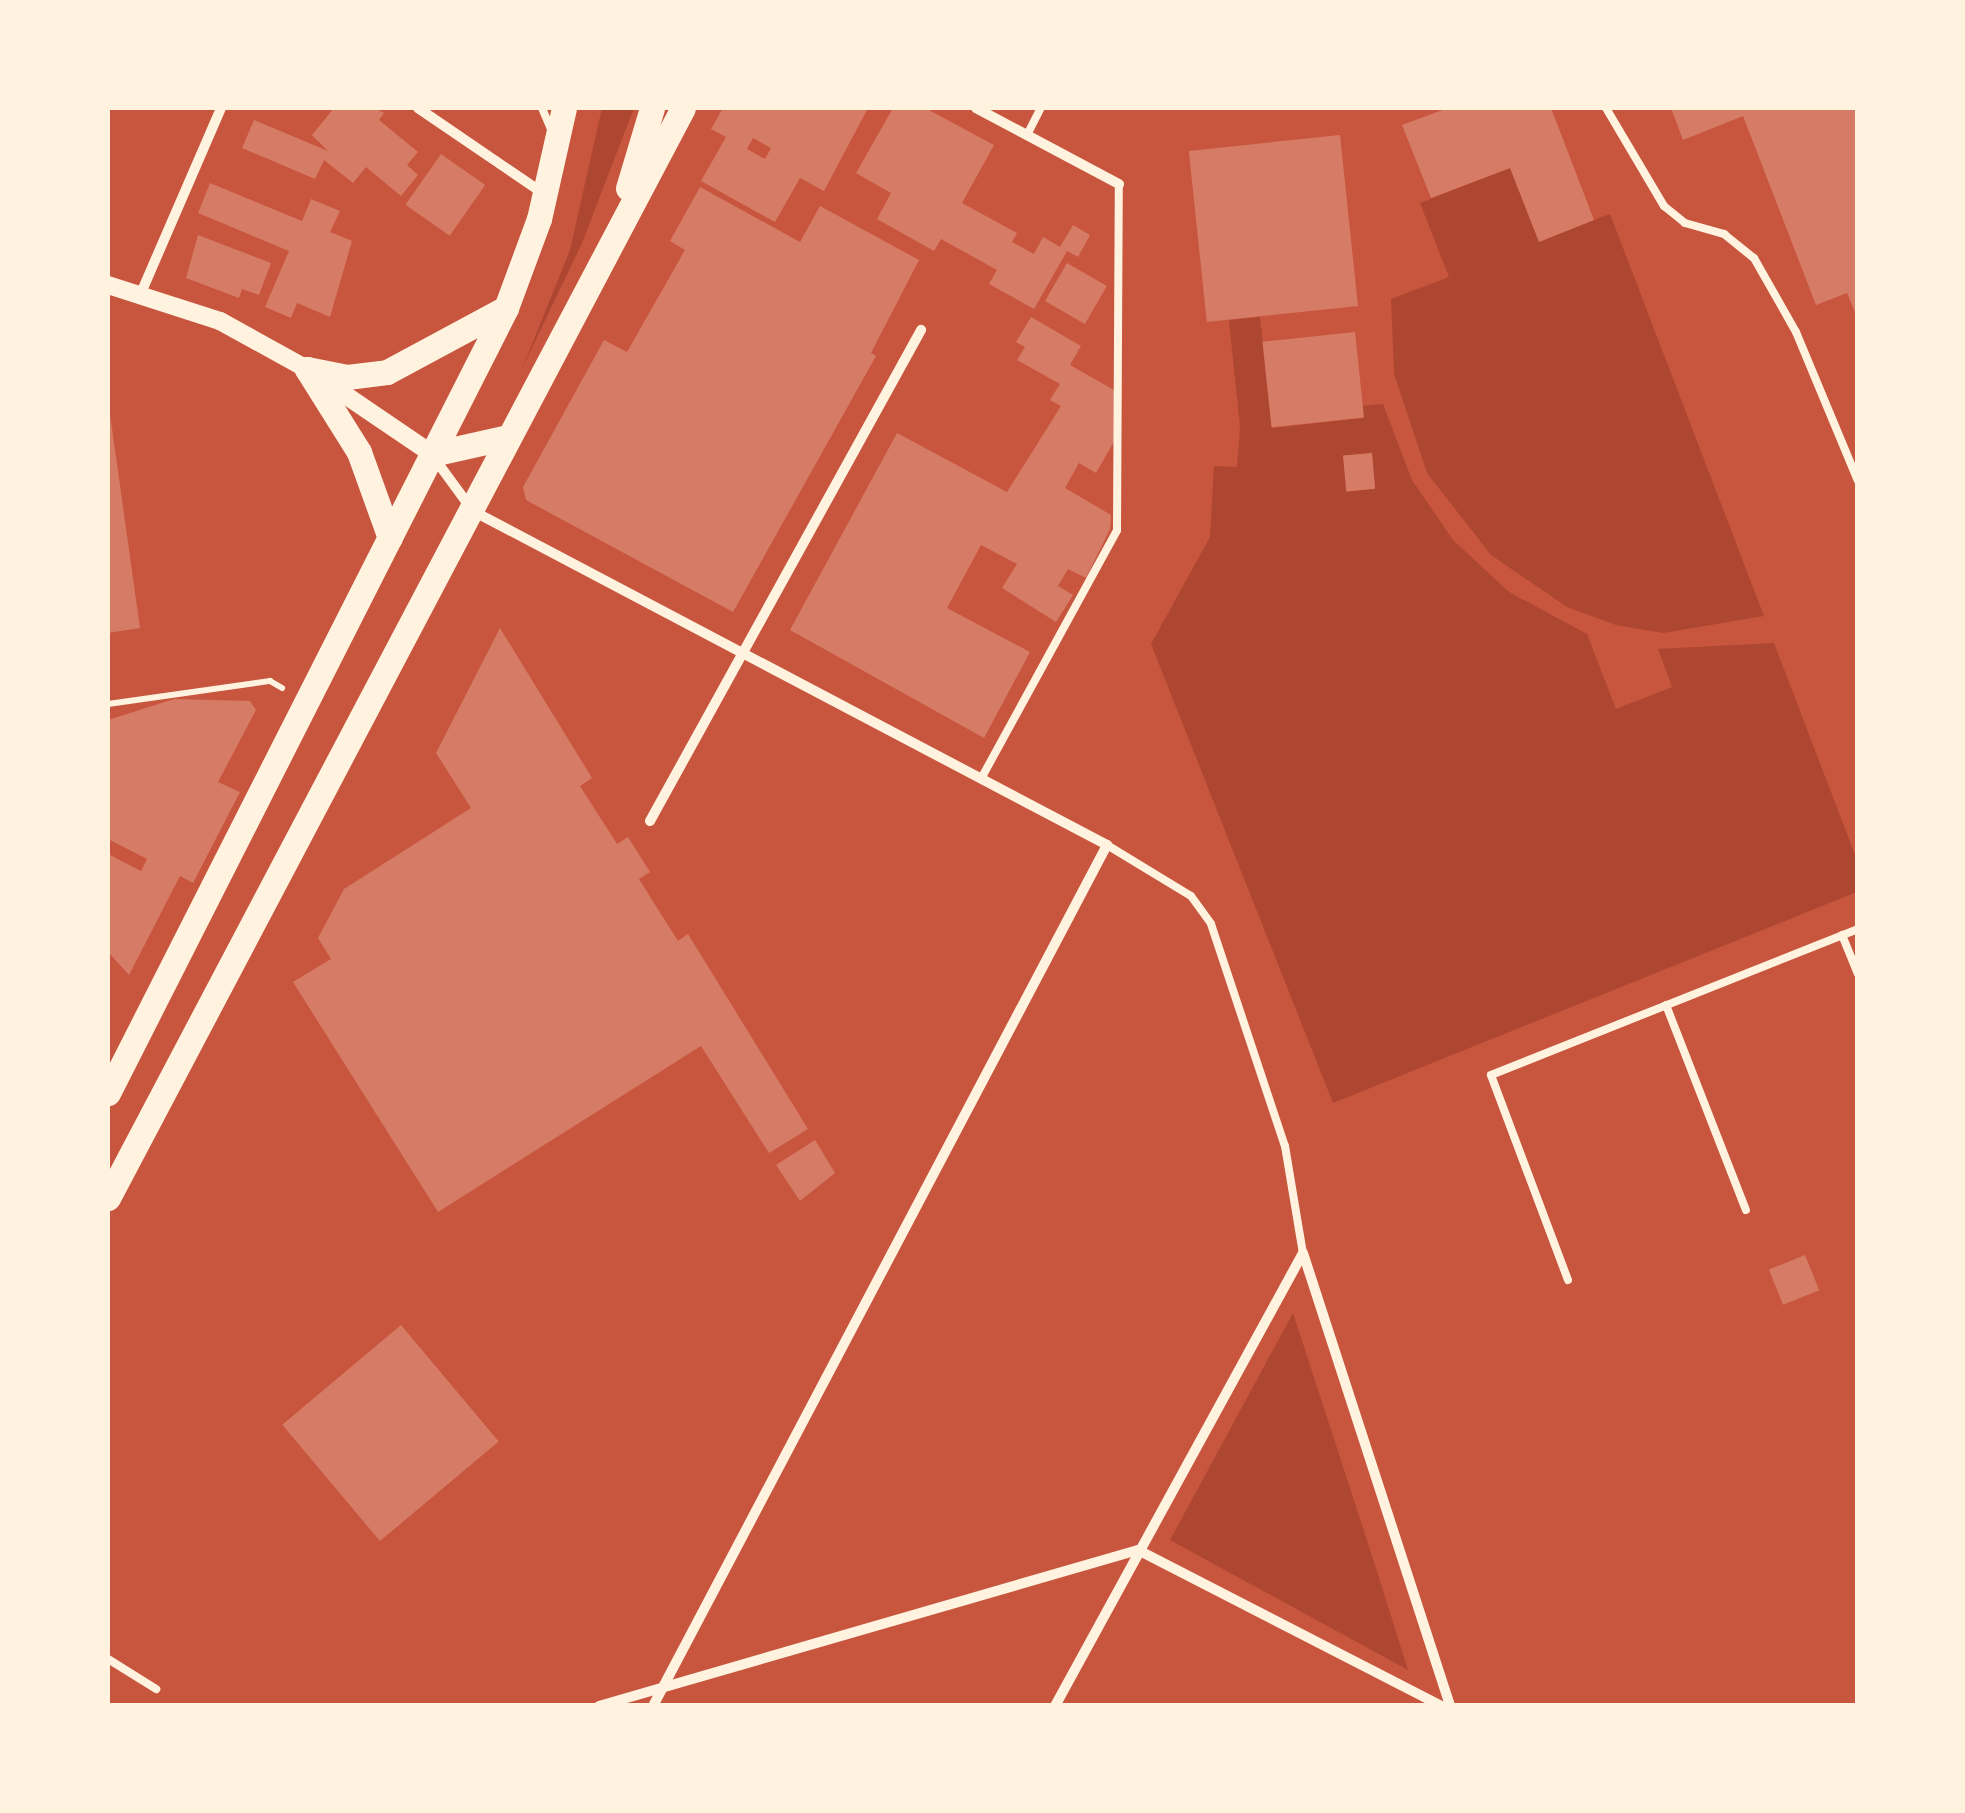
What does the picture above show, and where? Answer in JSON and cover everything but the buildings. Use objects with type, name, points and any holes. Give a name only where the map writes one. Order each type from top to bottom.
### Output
[{"type":"main road","points":[[108,1093],[506,308],[545,195],[564,108]]},
{"type":"main road","points":[[613,241],[652,108]]},
{"type":"main road","points":[[108,1198],[683,108]]},
{"type":"main road","points":[[307,369],[346,377],[387,372],[506,308]]},
{"type":"main road","points":[[307,369],[359,452],[390,538]]},
{"type":"main road","points":[[432,454],[508,437]]},
{"type":"street","points":[[141,293],[220,108]]},
{"type":"street","points":[[418,108],[545,195]]},
{"type":"street","points":[[976,108],[1119,184]]},
{"type":"street","points":[[108,285],[220,321],[307,369],[432,454],[473,511],[1107,845],[653,1706]]},
{"type":"street","points":[[650,821],[921,330]]},
{"type":"street","points":[[1055,1706],[1302,1253]]},
{"type":"street","points":[[1302,1253],[1450,1706]]},
{"type":"street","points":[[599,1706],[1138,1550],[1441,1706]]},
{"type":"lane","points":[[542,108],[556,142]]},
{"type":"lane","points":[[1027,134],[1042,108]]},
{"type":"lane","points":[[1606,108],[1664,206],[1685,223],[1724,234],[1754,258],[1796,332],[1858,481]]},
{"type":"lane","points":[[982,777],[1116,530],[1119,184]]},
{"type":"lane","points":[[1107,845],[1191,896],[1211,924],[1282,1134],[1302,1253]]},
{"type":"lane","points":[[1568,1280],[1491,1075],[1858,929]]},
{"type":"lane","points":[[1842,936],[1858,974]]},
{"type":"lane","points":[[1666,1006],[1746,1210]]},
{"type":"lane","points":[[108,1660],[156,1689]]},
{"type":"path","points":[[108,704],[270,681],[308,705]]},
{"type":"shaded area","points":[[602,108],[634,108],[582,243],[522,369],[570,250]]},
{"type":"shaded area","points":[[1510,168],[1539,241],[1610,214],[1764,616],[1663,633],[1616,625],[1567,607],[1491,555],[1427,473],[1394,374],[1391,299],[1449,277],[1420,203]]},
{"type":"shaded area","points":[[1260,317],[1272,428],[1363,418],[1362,406],[1383,404],[1412,480],[1453,540],[1509,592],[1587,634],[1616,709],[1672,687],[1658,649],[1774,643],[1857,860],[1857,892],[1333,1103],[1151,644],[1210,537],[1214,466],[1237,467],[1240,427],[1229,320]],"holes":[[[1371,453],[1375,488],[1347,492],[1343,456]]]},
{"type":"shaded area","points":[[1293,1313],[1375,1565],[1408,1670],[1170,1540]]}]
